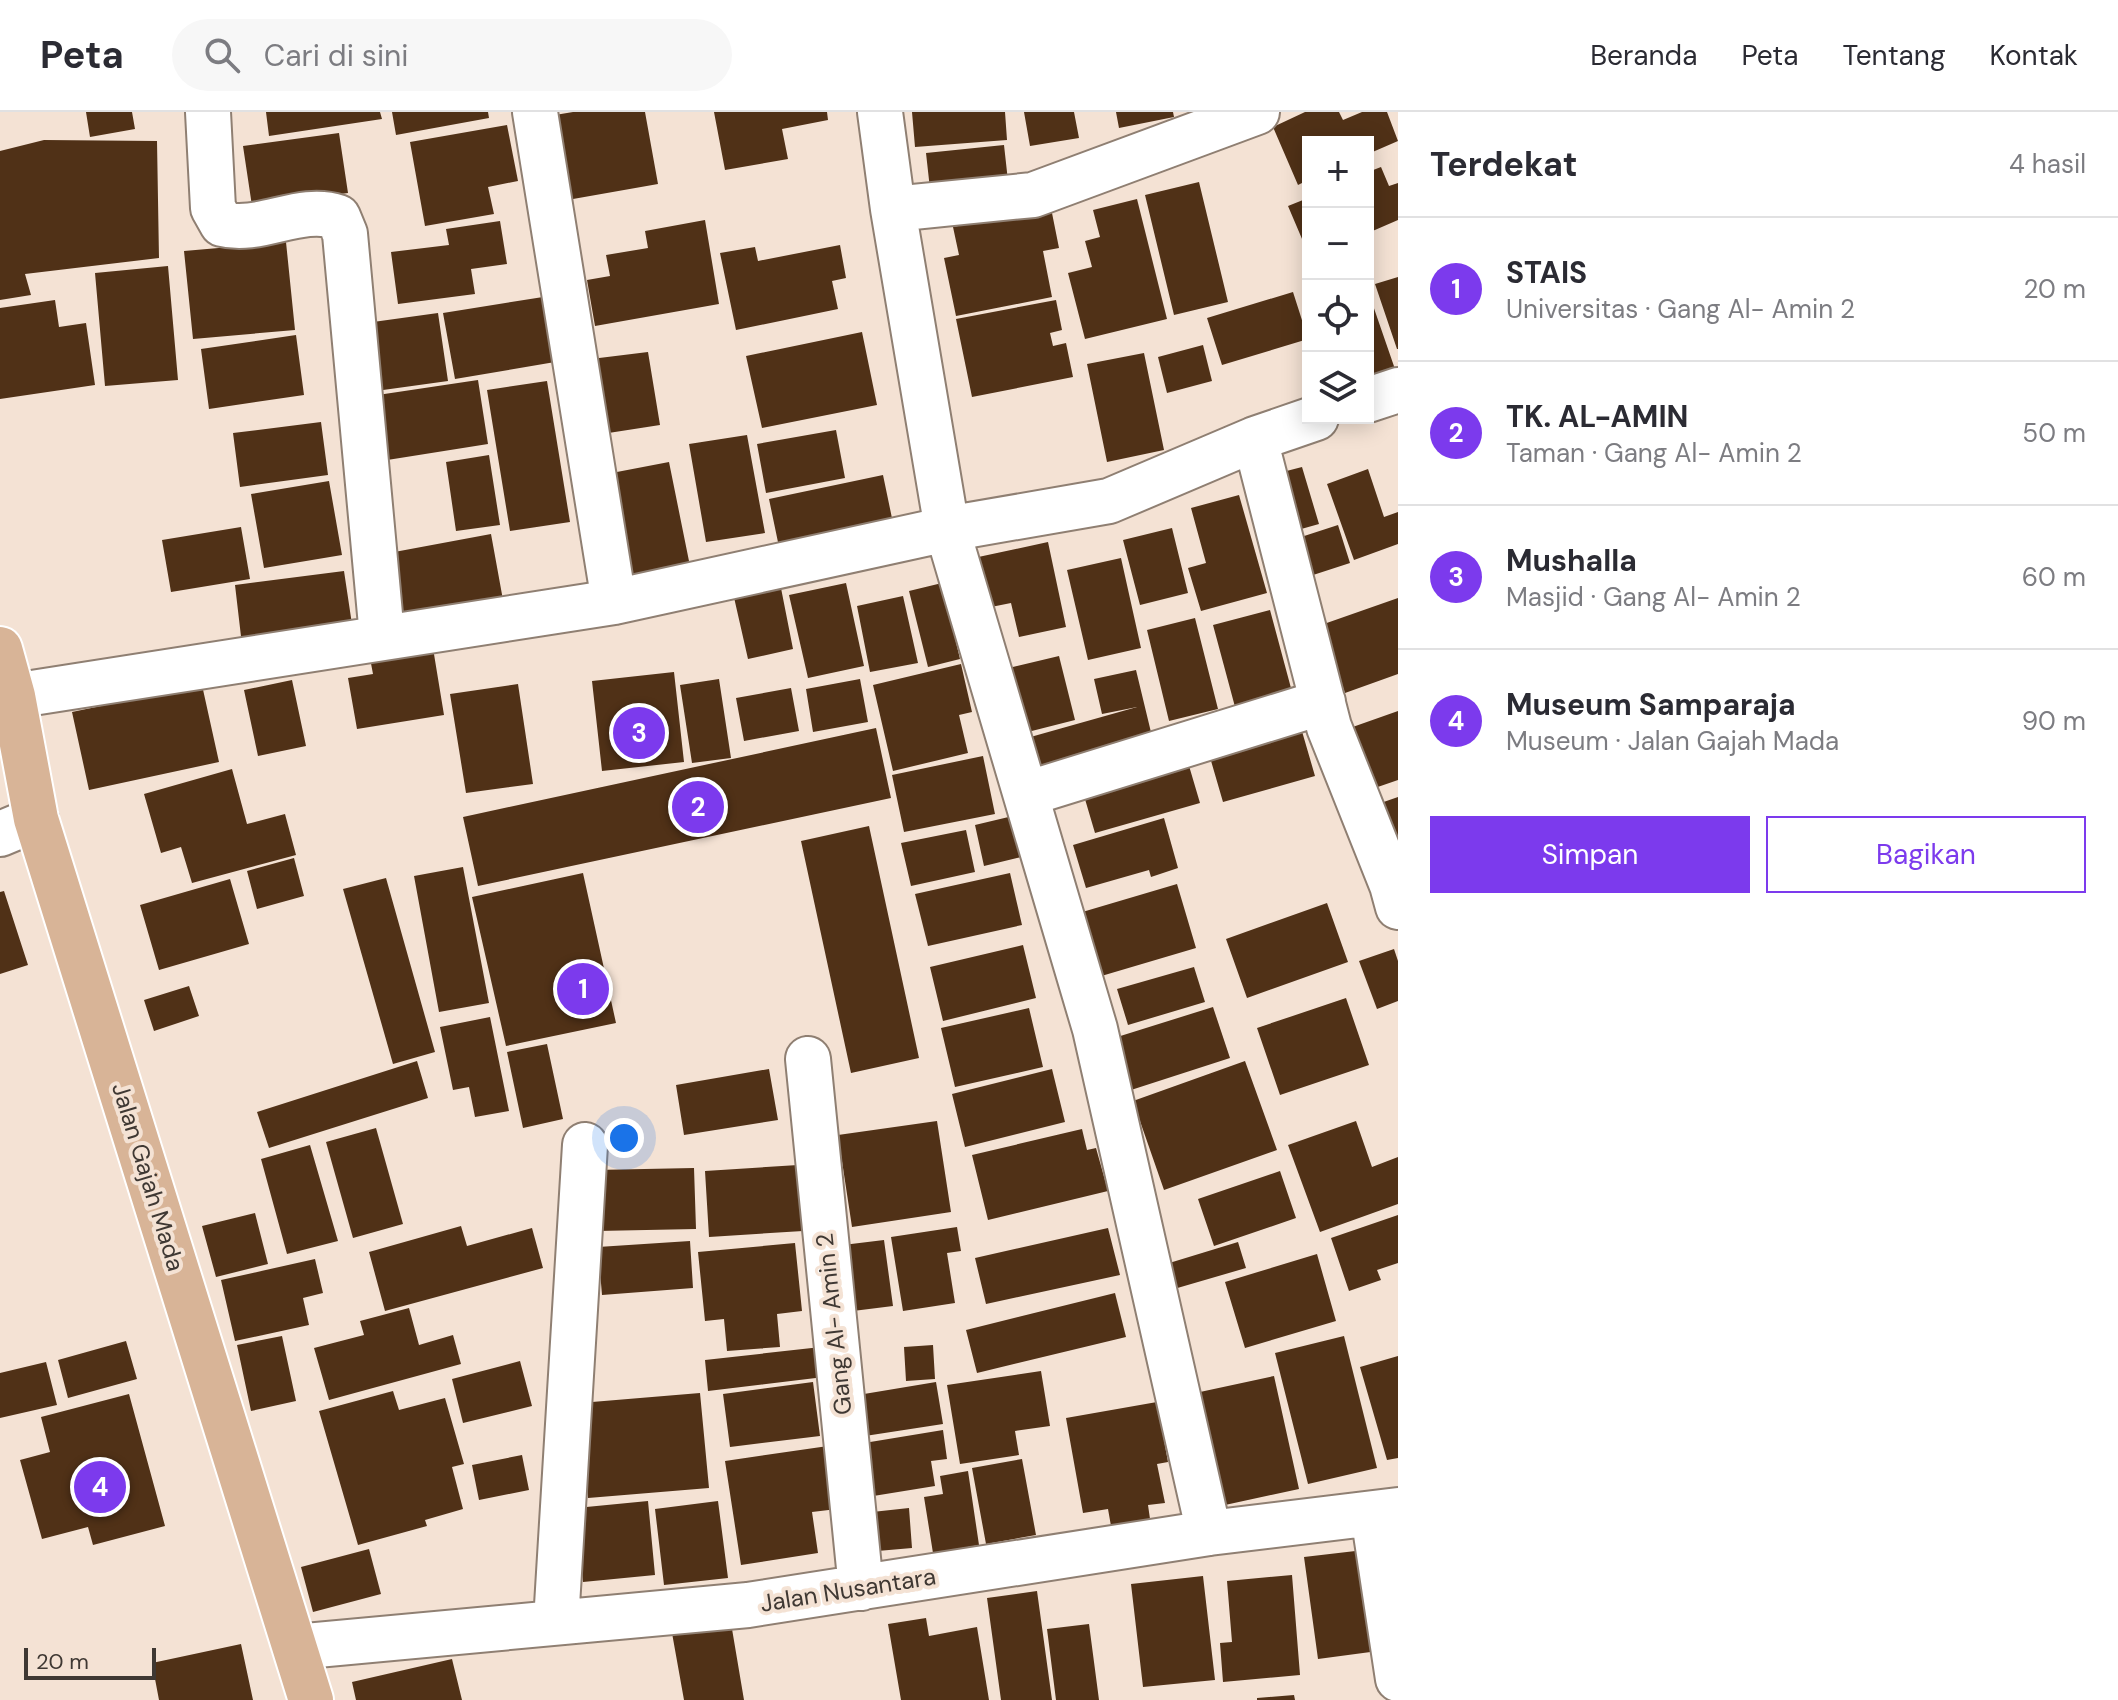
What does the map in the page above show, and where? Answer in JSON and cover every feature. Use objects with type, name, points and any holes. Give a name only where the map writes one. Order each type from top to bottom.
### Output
[{"type":"main road","name":"Jalan Gajah Mada","points":[[0,649],[13,696],[18,826],[311,1700]]},
{"type":"street","points":[[208,112],[213,208],[222,224],[238,228],[322,212],[338,217],[345,234],[382,636]]},
{"type":"street","points":[[535,112],[614,602]]},
{"type":"street","points":[[880,112],[893,209],[947,529],[1095,1029],[1209,1533]]},
{"type":"street","points":[[893,209],[1033,195],[1257,112]]},
{"type":"street","points":[[1374,398],[1398,390]]},
{"type":"street","points":[[13,696],[614,602],[947,529],[1109,501],[1255,439],[1302,423]]},
{"type":"street","points":[[1255,439],[1329,727],[1396,892]]},
{"type":"street","points":[[1026,794],[1323,702]]},
{"type":"street","name":"Gang Al- Amin 2","points":[[808,1059],[861,1588]]},
{"type":"street","points":[[556,1622],[585,1145]]},
{"type":"street","points":[[1385,1512],[1398,1682],[1396,1700]]},
{"type":"street","name":"Jalan Nusantara","points":[[295,1647],[748,1605],[1209,1533],[1385,1512]]},
{"type":"building","points":[[86,112],[132,112],[135,129],[90,137]]},
{"type":"building","points":[[266,112],[380,112],[382,119],[269,136]]},
{"type":"building","points":[[392,112],[488,112],[489,118],[396,135]]},
{"type":"building","points":[[645,112],[658,184],[556,202],[555,115]]},
{"type":"building","points":[[714,112],[827,112],[828,120],[782,129],[788,159],[725,170]]},
{"type":"building","points":[[912,112],[1005,112],[1007,140],[915,147]]},
{"type":"building","points":[[1024,112],[1074,112],[1079,138],[1030,146]]},
{"type":"building","points":[[1116,112],[1173,112],[1174,117],[1119,128]]},
{"type":"building","points":[[1305,112],[1339,112],[1343,120],[1362,112],[1387,112],[1398,141],[1374,151],[1374,136],[1302,136],[1302,183],[1298,185],[1273,127]]},
{"type":"building","points":[[507,125],[518,181],[488,187],[494,214],[425,226],[410,142]]},
{"type":"building","points":[[339,133],[348,193],[252,206],[243,146]]},
{"type":"building","points":[[44,140],[157,141],[159,258],[25,274],[31,295],[0,300],[0,151]]},
{"type":"building","points":[[1004,145],[1009,190],[931,198],[926,153]]},
{"type":"building","points":[[1381,167],[1389,186],[1398,183],[1398,220],[1374,230],[1374,208],[1374,170]]},
{"type":"building","points":[[1199,182],[1228,302],[1174,315],[1145,195]]},
{"type":"building","points":[[1137,199],[1167,319],[1085,339],[1068,273],[1092,267],[1085,241],[1100,237],[1093,210]]},
{"type":"building","points":[[1302,200],[1302,239],[1288,206]]},
{"type":"building","points":[[1051,208],[1059,248],[1043,251],[1052,297],[956,316],[944,258],[959,255],[953,227]]},
{"type":"building","points":[[705,220],[719,304],[595,326],[587,280],[610,276],[606,255],[648,248],[645,231]]},
{"type":"building","points":[[500,221],[507,264],[471,269],[475,294],[398,304],[391,252],[449,245],[446,229]]},
{"type":"building","points":[[286,242],[295,330],[193,339],[184,251]]},
{"type":"building","points":[[840,245],[846,278],[832,281],[838,309],[736,330],[720,253],[755,247],[758,261]]},
{"type":"building","points":[[168,266],[178,380],[105,386],[95,273]]},
{"type":"building","points":[[1398,277],[1398,349],[1397,349],[1375,284]]},
{"type":"building","points":[[1293,292],[1302,320],[1302,341],[1222,365],[1207,318]]},
{"type":"building","points":[[543,297],[555,362],[455,379],[443,313]]},
{"type":"building","points":[[55,300],[59,327],[86,323],[95,385],[0,399],[0,308]]},
{"type":"building","points":[[1056,300],[1062,330],[1050,333],[1053,346],[1066,343],[1073,377],[972,397],[956,319]]},
{"type":"building","points":[[1374,308],[1396,372],[1374,380]]},
{"type":"building","points":[[438,313],[448,381],[383,390],[373,322]]},
{"type":"building","points":[[862,332],[877,405],[762,428],[746,356]]},
{"type":"building","points":[[296,335],[304,395],[209,409],[201,349]]},
{"type":"building","points":[[1203,345],[1212,381],[1167,393],[1158,357]]},
{"type":"building","points":[[648,352],[660,425],[602,434],[591,359]]},
{"type":"building","points":[[1144,353],[1164,450],[1107,462],[1087,364]]},
{"type":"building","points":[[478,380],[488,444],[381,461],[371,396]]},
{"type":"building","points":[[547,381],[570,522],[510,531],[487,390]]},
{"type":"building","points":[[321,422],[328,475],[240,487],[233,433]]},
{"type":"building","points":[[836,430],[845,478],[766,493],[757,444]]},
{"type":"building","points":[[747,435],[765,533],[706,542],[689,444]]},
{"type":"building","points":[[489,455],[500,525],[456,531],[446,462]]},
{"type":"building","points":[[669,462],[690,566],[617,580],[596,476]]},
{"type":"building","points":[[1302,467],[1319,524],[1287,533],[1271,475]]},
{"type":"building","points":[[1368,469],[1384,517],[1398,512],[1398,544],[1354,560],[1327,484]]},
{"type":"building","points":[[883,475],[893,523],[779,547],[769,499]]},
{"type":"building","points":[[329,481],[342,555],[264,568],[251,494]]},
{"type":"building","points":[[1239,495],[1267,593],[1201,611],[1188,568],[1206,563],[1191,508]]},
{"type":"building","points":[[1338,525],[1350,563],[1310,576],[1298,538]]},
{"type":"building","points":[[241,527],[250,579],[171,592],[162,540]]},
{"type":"building","points":[[1172,528],[1188,593],[1140,605],[1123,540]]},
{"type":"building","points":[[491,534],[503,600],[401,619],[389,553]]},
{"type":"building","points":[[1048,542],[1066,627],[1019,637],[1011,603],[981,609],[969,559]]},
{"type":"building","points":[[1121,558],[1141,648],[1088,660],[1067,570]]},
{"type":"building","points":[[344,571],[353,631],[242,645],[235,585]]},
{"type":"building","points":[[780,583],[793,649],[748,659],[733,593]]},
{"type":"building","points":[[846,583],[864,666],[808,678],[789,595]]},
{"type":"building","points":[[942,583],[960,659],[928,667],[909,591]]},
{"type":"building","points":[[903,596],[918,663],[870,672],[857,606]]},
{"type":"building","points":[[1398,598],[1398,674],[1345,693],[1321,625]]},
{"type":"building","points":[[1270,610],[1295,703],[1238,718],[1213,625]]},
{"type":"building","points":[[1195,618],[1218,709],[1169,721],[1147,630]]},
{"type":"building","points":[[432,642],[444,715],[357,729],[348,678],[373,674],[369,653]]},
{"type":"building","points":[[1059,656],[1075,720],[1012,736],[996,671]]},
{"type":"building","points":[[961,664],[972,712],[959,715],[968,753],[893,771],[873,685]]},
{"type":"building","points":[[1136,670],[1156,753],[1040,785],[1027,738],[1137,707],[1102,714],[1094,679]]},
{"type":"building","points":[[674,672],[684,762],[602,771],[592,681]]},
{"type":"building","points":[[719,679],[731,758],[692,763],[680,685]]},
{"type":"building","points":[[860,679],[868,722],[813,732],[806,689]]},
{"type":"building","points":[[292,680],[306,746],[258,756],[244,690]]},
{"type":"building","points":[[518,684],[533,784],[466,793],[450,694]]},
{"type":"building","points":[[202,685],[219,762],[89,790],[72,712]]},
{"type":"building","points":[[791,688],[799,731],[744,741],[736,698]]},
{"type":"building","points":[[1398,711],[1398,780],[1369,790],[1347,729]]},
{"type":"building","points":[[1299,721],[1315,776],[1223,802],[1207,747]]},
{"type":"building","points":[[876,728],[891,798],[478,886],[463,817]]},
{"type":"building","points":[[983,756],[995,814],[904,832],[892,775]]},
{"type":"building","points":[[1187,759],[1200,803],[1095,833],[1082,789]]},
{"type":"building","points":[[232,769],[247,824],[285,814],[296,855],[192,883],[181,847],[161,853],[144,794]]},
{"type":"building","points":[[1398,797],[1398,868],[1375,805]]},
{"type":"building","points":[[1021,814],[1030,855],[984,866],[975,825]]},
{"type":"building","points":[[1164,818],[1178,868],[1151,877],[1149,870],[1086,888],[1073,845]]},
{"type":"building","points":[[869,826],[919,1058],[851,1073],[801,841]]},
{"type":"building","points":[[966,830],[975,872],[911,886],[901,843]]},
{"type":"building","points":[[294,858],[304,896],[257,909],[247,871]]},
{"type":"building","points":[[463,867],[489,1003],[439,1012],[414,876]]},
{"type":"building","points":[[583,873],[616,1023],[506,1046],[472,897]]},
{"type":"building","points":[[1010,873],[1022,925],[928,946],[915,894]]},
{"type":"building","points":[[386,878],[435,1052],[393,1064],[343,889]]},
{"type":"building","points":[[230,879],[249,944],[159,970],[140,905]]},
{"type":"building","points":[[1177,884],[1196,948],[1098,977],[1079,913]]},
{"type":"building","points":[[4,891],[28,965],[0,974],[0,892]]},
{"type":"building","points":[[1327,903],[1348,962],[1247,998],[1226,939]]},
{"type":"building","points":[[1023,945],[1036,998],[943,1021],[930,967]]},
{"type":"building","points":[[1394,949],[1398,961],[1398,1001],[1377,1009],[1359,961]]},
{"type":"building","points":[[1194,967],[1205,1002],[1128,1025],[1117,989]]},
{"type":"building","points":[[189,986],[199,1016],[154,1031],[144,1000]]},
{"type":"building","points":[[1346,998],[1369,1065],[1280,1095],[1257,1028]]},
{"type":"building","points":[[1213,1007],[1230,1058],[1131,1090],[1114,1038]]},
{"type":"building","points":[[1029,1008],[1043,1067],[955,1087],[941,1028]]},
{"type":"building","points":[[490,1017],[509,1111],[475,1117],[469,1087],[453,1090],[440,1027]]},
{"type":"building","points":[[547,1044],[563,1119],[523,1128],[507,1052]]},
{"type":"building","points":[[417,1061],[428,1098],[269,1148],[257,1112]]},
{"type":"building","points":[[1245,1061],[1277,1150],[1164,1190],[1133,1101]]},
{"type":"building","points":[[769,1069],[778,1120],[684,1135],[676,1085]]},
{"type":"building","points":[[1052,1069],[1065,1122],[965,1147],[952,1094]]},
{"type":"building","points":[[937,1121],[951,1212],[852,1227],[838,1135]]},
{"type":"building","points":[[1356,1121],[1372,1167],[1398,1157],[1398,1204],[1320,1232],[1288,1145]]},
{"type":"building","points":[[376,1128],[403,1224],[353,1238],[326,1142]]},
{"type":"building","points":[[1082,1129],[1087,1150],[1096,1148],[1108,1191],[988,1220],[972,1155]]},
{"type":"building","points":[[310,1145],[338,1241],[287,1254],[261,1159]]},
{"type":"building","points":[[798,1165],[803,1231],[709,1237],[705,1171]]},
{"type":"building","points":[[694,1168],[696,1229],[597,1231],[595,1170]]},
{"type":"building","points":[[1280,1171],[1296,1218],[1214,1246],[1198,1199]]},
{"type":"building","points":[[255,1213],[268,1264],[216,1277],[202,1226]]},
{"type":"building","points":[[1398,1215],[1398,1263],[1377,1270],[1381,1280],[1349,1291],[1331,1238]]},
{"type":"building","points":[[461,1226],[467,1246],[532,1228],[543,1268],[385,1311],[369,1252]]},
{"type":"building","points":[[957,1227],[961,1251],[947,1253],[955,1303],[903,1311],[891,1237]]},
{"type":"building","points":[[1108,1228],[1120,1275],[986,1304],[975,1258]]},
{"type":"building","points":[[884,1240],[893,1306],[853,1311],[843,1245]]},
{"type":"building","points":[[690,1241],[693,1288],[602,1295],[598,1247]]},
{"type":"building","points":[[1238,1242],[1246,1268],[1174,1289],[1166,1264]]},
{"type":"building","points":[[795,1243],[802,1311],[777,1314],[780,1347],[727,1351],[724,1319],[705,1321],[698,1252]]},
{"type":"building","points":[[1317,1254],[1336,1321],[1245,1348],[1225,1282]]},
{"type":"building","points":[[315,1259],[323,1293],[303,1298],[309,1325],[235,1341],[221,1280]]},
{"type":"building","points":[[1115,1293],[1126,1337],[977,1373],[966,1330]]},
{"type":"building","points":[[409,1308],[419,1345],[453,1335],[461,1364],[329,1400],[314,1348],[364,1335],[360,1321]]},
{"type":"building","points":[[282,1336],[296,1401],[251,1411],[237,1345]]},
{"type":"building","points":[[1344,1336],[1377,1468],[1308,1484],[1275,1353]]},
{"type":"building","points":[[126,1341],[137,1379],[68,1398],[58,1360]]},
{"type":"building","points":[[933,1345],[935,1379],[906,1381],[904,1347]]},
{"type":"building","points":[[821,1347],[824,1377],[708,1391],[705,1360]]},
{"type":"building","points":[[1398,1356],[1398,1458],[1387,1460],[1360,1367]]},
{"type":"building","points":[[520,1361],[532,1406],[463,1423],[452,1379]]},
{"type":"building","points":[[46,1362],[57,1405],[0,1418],[0,1373]]},
{"type":"building","points":[[1041,1371],[1050,1426],[1015,1431],[1019,1455],[960,1464],[947,1385]]},
{"type":"building","points":[[1274,1376],[1299,1489],[1225,1505],[1200,1392]]},
{"type":"building","points":[[813,1382],[820,1436],[730,1447],[723,1394]]},
{"type":"building","points":[[936,1382],[943,1424],[865,1436],[858,1395]]},
{"type":"building","points":[[393,1391],[399,1410],[445,1398],[464,1464],[452,1467],[463,1509],[425,1520],[427,1526],[358,1545],[319,1411]]},
{"type":"building","points":[[700,1393],[709,1488],[588,1498],[580,1403]]},
{"type":"building","points":[[129,1394],[165,1526],[93,1545],[88,1527],[42,1539],[20,1460],[50,1452],[41,1417]]},
{"type":"building","points":[[1157,1402],[1168,1462],[1157,1464],[1165,1503],[1148,1505],[1150,1519],[1111,1526],[1108,1509],[1083,1513],[1066,1418]]},
{"type":"building","points":[[943,1430],[947,1459],[931,1461],[935,1486],[861,1498],[852,1445]]},
{"type":"building","points":[[828,1446],[837,1509],[812,1512],[818,1553],[741,1565],[725,1461]]},
{"type":"building","points":[[522,1455],[529,1490],[479,1500],[472,1465]]},
{"type":"building","points":[[1022,1459],[1036,1535],[986,1544],[972,1468]]},
{"type":"building","points":[[968,1471],[979,1545],[933,1553],[924,1497],[943,1494],[940,1476]]},
{"type":"building","points":[[648,1501],[655,1575],[583,1582],[576,1508]]},
{"type":"building","points":[[718,1501],[728,1578],[664,1585],[655,1509]]},
{"type":"building","points":[[909,1508],[912,1548],[866,1552],[863,1513]]},
{"type":"building","points":[[369,1549],[381,1594],[313,1612],[301,1567]]},
{"type":"building","points":[[1364,1550],[1378,1651],[1318,1659],[1304,1557]]},
{"type":"building","points":[[1292,1575],[1300,1675],[1223,1682],[1220,1643],[1232,1642],[1227,1581]]},
{"type":"building","points":[[1203,1576],[1215,1680],[1143,1687],[1131,1584]]},
{"type":"building","points":[[1037,1591],[1052,1700],[1001,1700],[987,1598]]},
{"type":"building","points":[[926,1618],[929,1636],[977,1627],[989,1700],[901,1700],[888,1624]]},
{"type":"building","points":[[731,1623],[744,1700],[684,1700],[672,1633]]},
{"type":"building","points":[[1089,1624],[1099,1700],[1056,1700],[1047,1629]]},
{"type":"building","points":[[241,1644],[253,1700],[159,1700],[152,1663]]},
{"type":"building","points":[[452,1659],[462,1700],[356,1700],[352,1682]]},
{"type":"building","points":[[1294,1695],[1295,1700],[1257,1700],[1257,1698]]},
{"type":"place","name":"Mushalla","points":[[639,733]]},
{"type":"place","name":"TK. AL-AMIN","points":[[698,807]]},
{"type":"place","name":"STAIS","points":[[583,989]]},
{"type":"place","name":"Museum Samparaja","points":[[100,1487]]}]
